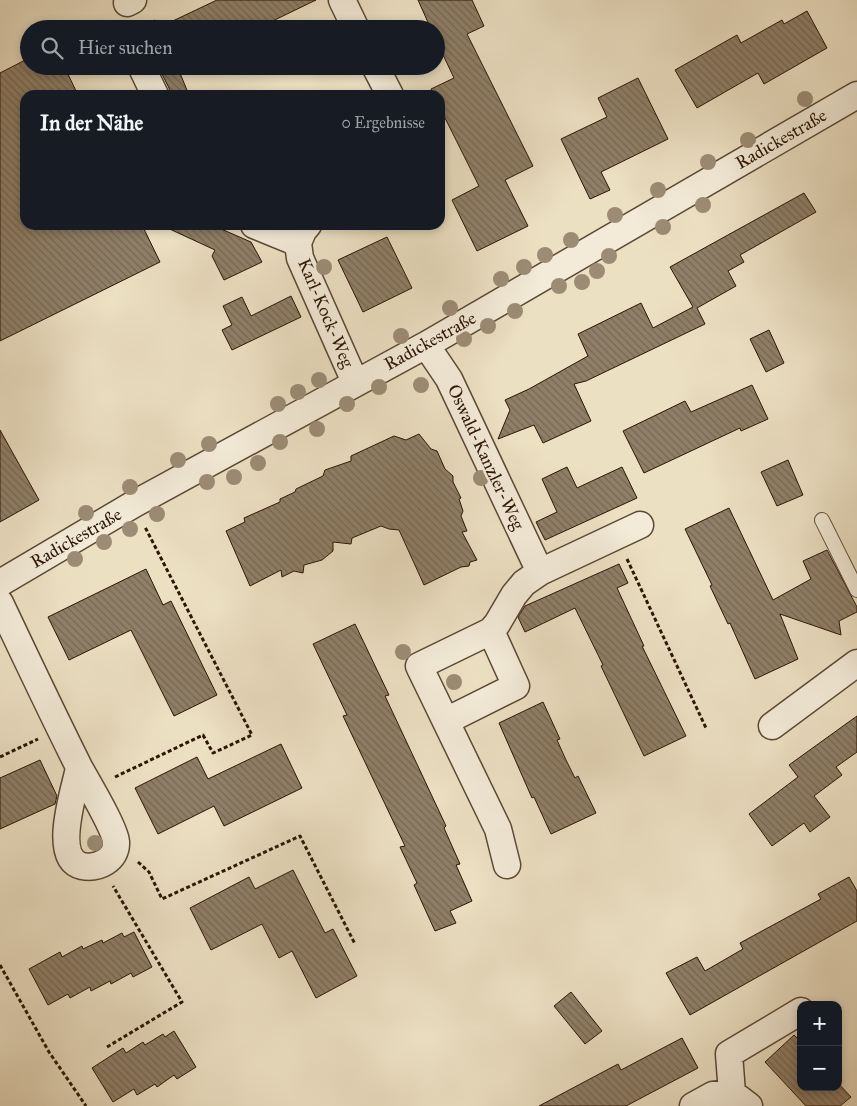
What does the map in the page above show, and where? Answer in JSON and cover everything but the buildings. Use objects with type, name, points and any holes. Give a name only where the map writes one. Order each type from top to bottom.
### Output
[{"type":"street","points":[[342,0],[352,20]]},
{"type":"street","points":[[145,75],[153,90]]},
{"type":"street","points":[[380,75],[387,90]]},
{"type":"street","name":"Radickestraße","points":[[0,583],[134,504],[426,345],[857,95]]},
{"type":"street","name":"Karl-Kock-Weg","points":[[281,230],[303,234],[300,258],[355,382]]},
{"type":"street","name":"Oswald-Kanzler-Weg","points":[[426,345],[449,379],[540,572]]},
{"type":"street","points":[[507,865],[498,829],[419,666],[491,631],[514,595],[524,584],[540,572],[640,525]]},
{"type":"street","points":[[0,603],[60,728],[115,836],[108,857],[88,867],[79,865],[70,857],[65,840],[66,828],[85,778]]},
{"type":"street","points":[[446,721],[516,686],[491,631]]},
{"type":"street","points":[[772,726],[857,663]]},
{"type":"street","points":[[693,1106],[713,1095],[740,1099],[729,1054],[797,1014]]},
{"type":"lane","points":[[822,520],[857,590]]},
{"type":"path","points":[[85,778],[203,735],[213,753],[252,735],[134,504]]},
{"type":"path","points":[[616,537],[706,728]]},
{"type":"path","points":[[0,757],[60,728]]},
{"type":"path","points":[[107,1047],[182,1002],[108,857],[130,856],[149,872],[162,899],[300,836],[355,944]]},
{"type":"path","points":[[0,965],[49,1052],[86,1106]]}]
